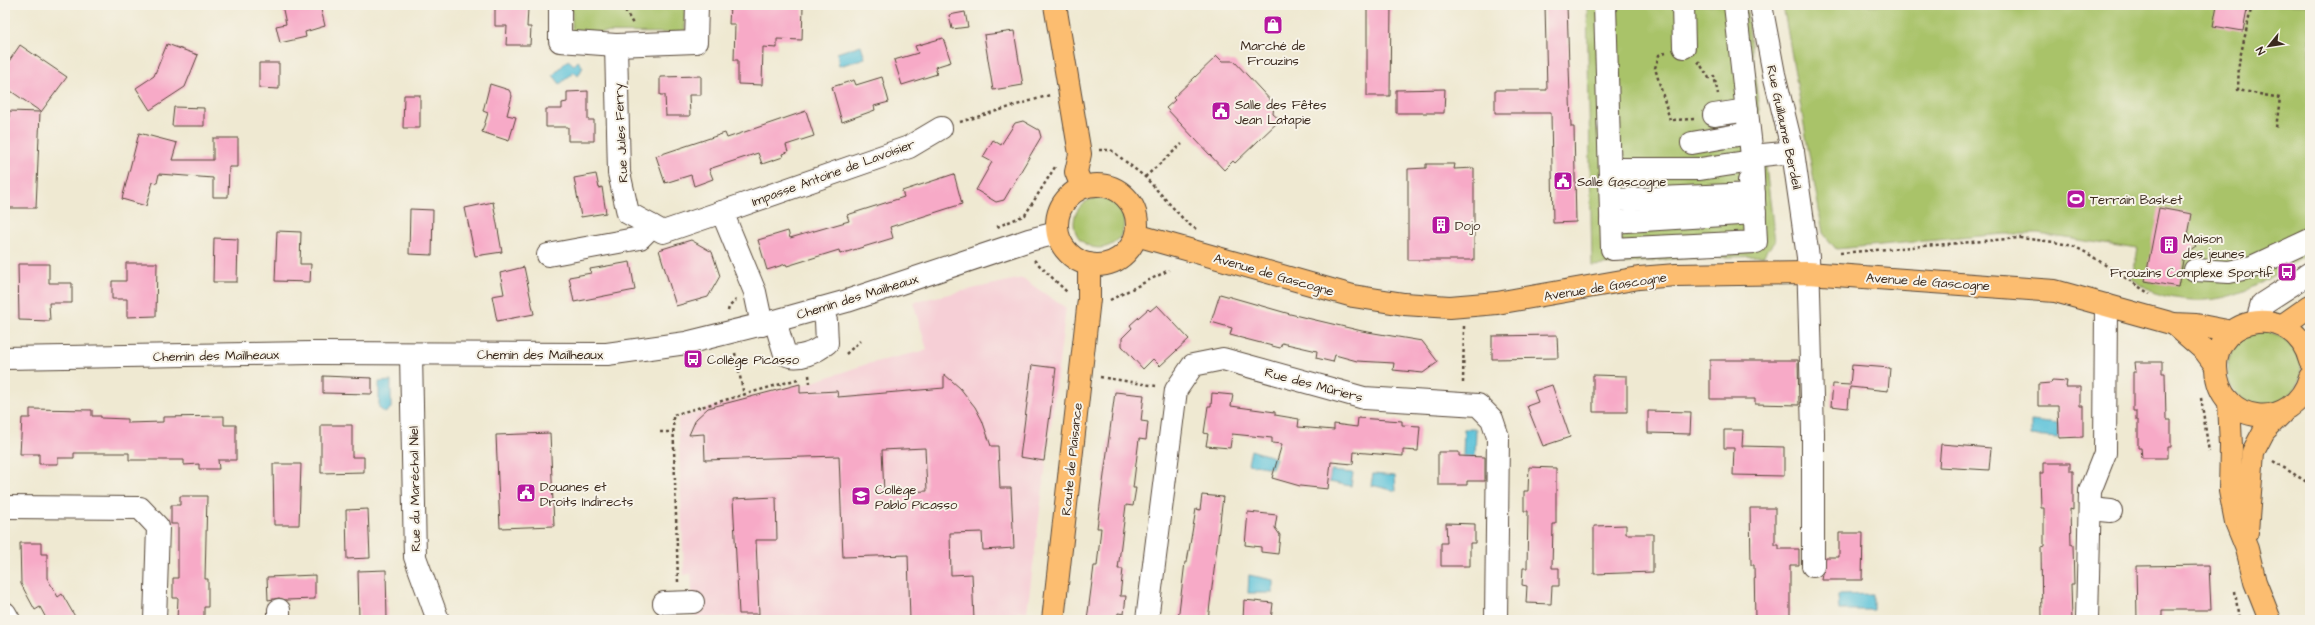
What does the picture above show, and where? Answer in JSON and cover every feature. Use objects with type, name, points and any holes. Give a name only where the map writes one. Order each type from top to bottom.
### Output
[{"type":"main road","points":[[1055,5],[1069,89],[1086,152],[1091,186]]},
{"type":"main road","points":[[1091,186],[1113,187],[1128,199],[1137,216],[1136,235],[1125,254],[1112,262],[1089,264],[1076,259],[1066,250],[1057,233],[1057,217],[1061,206],[1068,196],[1091,186]]},
{"type":"main road","name":"Avenue de Gascogne","points":[[1136,235],[1352,296],[1404,304],[1450,307],[1519,300],[1647,278],[1676,275],[1808,273],[2055,291],[2174,324],[2196,325],[2232,332]]},
{"type":"main road","name":"Route de Plaisance","points":[[1088,299],[1112,262]]},
{"type":"main road","name":"Route de Plaisance","points":[[1053,620],[1081,374],[1088,299],[1089,264]]},
{"type":"main road","points":[[2283,325],[2310,306]]},
{"type":"main road","points":[[2282,413],[2268,416],[2253,415],[2240,410],[2229,401],[2221,390],[2216,366],[2224,342],[2232,332],[2244,325],[2257,321],[2270,321],[2283,325],[2294,332],[2309,353]]},
{"type":"main road","name":"Avenue de Gascogne","points":[[2174,324],[2205,351],[2216,366]]},
{"type":"main road","points":[[2247,549],[2248,506],[2253,452],[2264,431],[2282,413],[2301,398],[2310,377]]},
{"type":"main road","points":[[2229,401],[2231,446],[2230,491],[2236,522],[2247,549],[2254,582],[2270,620]]},
{"type":"street","points":[[560,5],[560,40],[616,46],[696,42],[697,5]]},
{"type":"street","points":[[1605,5],[1612,249],[1756,242],[1749,132],[1735,5]]},
{"type":"street","points":[[1683,5],[1684,48]]},
{"type":"street","name":"Rue Guillaume Berdeil","points":[[1761,5],[1774,74],[1793,152],[1808,256],[1813,433],[1813,566]]},
{"type":"street","name":"Rue Jules Ferry","points":[[616,46],[619,173],[628,213],[662,232],[722,212]]},
{"type":"street","points":[[1718,114],[1747,110]]},
{"type":"street","name":"Impasse Antoine de Lavoisier","points":[[722,212],[909,147],[941,128]]},
{"type":"street","points":[[1692,143],[1749,132]]},
{"type":"street","points":[[1610,168],[1700,169],[1750,162],[1793,152]]},
{"type":"street","points":[[1611,200],[1754,203]]},
{"type":"street","points":[[1611,222],[1754,203]]},
{"type":"street","points":[[722,212],[768,323],[785,354],[792,357],[803,355],[819,350],[827,343],[826,321],[822,308]]},
{"type":"street","points":[[548,255],[640,238],[652,226]]},
{"type":"street","name":"Chemin des Mailheaux","points":[[5,358],[313,352],[411,354],[608,354],[686,343],[768,323],[822,308],[1029,240],[1057,233]]},
{"type":"street","points":[[2195,270],[2229,272],[2252,267],[2310,240]]},
{"type":"street","points":[[2257,321],[2262,304],[2310,273]]},
{"type":"street","points":[[2087,620],[2090,491],[2105,453],[2106,305]]},
{"type":"street","name":"Rue du Maréchal Niel","points":[[411,354],[415,556],[438,620]]},
{"type":"street","name":"Rue des Mûriers","points":[[1147,620],[1176,390],[1193,365],[1223,359],[1364,398],[1478,405],[1492,419],[1498,437],[1496,620]]},
{"type":"street","points":[[5,507],[140,508],[158,527],[154,620]]},
{"type":"street","points":[[2090,509],[2111,511]]},
{"type":"street","points":[[5,613],[9,620]]},
{"type":"path","points":[[2252,5],[2239,62],[2238,90],[2280,98],[2276,128]]},
{"type":"path","points":[[1684,48],[1694,54],[1709,78],[1714,76],[1718,114],[1704,119],[1670,120],[1655,68],[1659,55],[1684,48]]},
{"type":"path","points":[[941,128],[1069,89]]},
{"type":"path","points":[[1145,177],[1182,144]]},
{"type":"path","points":[[1086,152],[1111,150],[1145,177],[1187,223]]},
{"type":"path","points":[[1025,215],[1059,161]]},
{"type":"path","points":[[1032,259],[1088,299],[1169,270]]},
{"type":"path","points":[[1463,405],[1464,324]]},
{"type":"path","points":[[844,356],[860,341]]},
{"type":"path","points":[[735,349],[744,395]]},
{"type":"path","points":[[679,603],[673,415],[744,395],[815,372]]},
{"type":"path","points":[[1081,374],[1176,390]]},
{"type":"path","points":[[2200,393],[2208,448]]},
{"type":"path","points":[[660,432],[673,432]]},
{"type":"path","points":[[2266,456],[2310,484]]},
{"type":"shaded area","name":"Collège Pablo Picasso","points":[[1022,278],[1066,308],[1027,612],[1018,611],[1017,620],[757,620],[757,616],[694,619],[691,574],[684,575],[678,418],[810,383],[867,364],[927,350],[913,302]]},
{"type":"green space","points":[[572,5],[685,5],[685,33],[572,32]]},
{"type":"green space","points":[[1587,5],[1746,5],[1775,241],[1763,256],[1674,259],[1592,266]]},
{"type":"green space","points":[[1783,5],[2310,5],[2310,252],[2258,285],[2223,298],[2205,300],[2184,299],[2157,294],[2132,279],[2138,249],[2039,234],[2004,234],[1836,249],[1823,233]]},
{"type":"green space","points":[[1094,198],[1104,198],[1117,205],[1124,218],[1124,228],[1117,241],[1104,248],[1094,248],[1085,244],[1078,237],[1074,228],[1074,218],[1078,209],[1085,202]]},
{"type":"green space","points":[[2264,332],[2278,335],[2290,343],[2298,355],[2301,369],[2298,383],[2290,395],[2278,403],[2264,406],[2250,403],[2238,395],[2230,383],[2227,369],[2230,355],[2238,343],[2250,335]]},
{"type":"water","points":[[861,45],[865,58],[839,66],[837,53]]},
{"type":"water","points":[[568,60],[574,65],[578,61],[583,67],[578,76],[574,72],[560,84],[553,75]]},
{"type":"water","points":[[391,381],[391,408],[385,413],[379,408],[379,382]]},
{"type":"water","points":[[2031,421],[2059,424],[2059,438],[2031,436]]},
{"type":"water","points":[[1464,429],[1476,429],[1475,457],[1463,457]]},
{"type":"water","points":[[1251,450],[1276,458],[1272,468],[1248,464]]},
{"type":"water","points":[[1331,471],[1353,473],[1351,486],[1329,482]]},
{"type":"water","points":[[1373,474],[1395,476],[1396,491],[1371,485]]},
{"type":"water","points":[[1249,575],[1273,580],[1273,593],[1248,593]]},
{"type":"water","points":[[1873,594],[1873,610],[1839,610],[1838,595]]},
{"type":"building","points":[[282,5],[320,5],[325,26],[305,32],[306,37],[280,43],[276,26],[286,24]]},
{"type":"building","points":[[730,5],[803,6],[802,40],[777,39],[777,48],[763,47],[762,85],[738,84],[738,60],[734,60],[735,24],[729,24]]},
{"type":"building","points":[[1367,5],[1391,5],[1390,96],[1367,96]]},
{"type":"building","points":[[1545,5],[1567,5],[1571,127],[1574,127],[1576,222],[1553,223],[1551,113],[1495,113],[1495,90],[1547,90]]},
{"type":"building","points":[[2217,5],[2248,5],[2243,31],[2213,26]]},
{"type":"building","points":[[495,7],[528,8],[527,27],[531,27],[530,45],[506,45],[507,26],[495,26]]},
{"type":"building","points":[[965,12],[968,27],[952,29],[949,15]]},
{"type":"building","points":[[1014,31],[1023,85],[993,90],[984,35]]},
{"type":"building","points":[[943,38],[951,62],[935,67],[937,74],[902,85],[894,60],[918,53],[915,46]]},
{"type":"building","points":[[167,44],[198,55],[185,87],[150,110],[136,88],[154,76]]},
{"type":"building","points":[[20,45],[67,77],[41,112],[5,87],[5,67]]},
{"type":"building","name":"Salle des Fêtes Jean Latapie","points":[[1217,56],[1222,61],[1234,61],[1274,104],[1273,114],[1280,120],[1235,163],[1233,161],[1224,170],[1166,108],[1175,100],[1173,98]]},
{"type":"building","points":[[259,63],[279,63],[279,89],[259,88]]},
{"type":"building","points":[[701,76],[701,95],[689,95],[690,116],[666,116],[665,95],[660,95],[660,77]]},
{"type":"building","points":[[882,77],[889,102],[874,106],[875,110],[842,122],[832,87],[854,80],[856,85]]},
{"type":"building","points":[[490,84],[509,90],[512,96],[507,115],[516,117],[509,141],[482,132],[488,113],[483,111]]},
{"type":"building","points":[[1445,89],[1444,113],[1396,113],[1396,90]]},
{"type":"building","points":[[588,91],[588,120],[594,120],[594,141],[568,141],[568,127],[546,127],[546,109],[562,109],[562,103],[567,102],[567,92]]},
{"type":"building","points":[[404,95],[420,95],[420,128],[403,128]]},
{"type":"building","points":[[174,107],[204,108],[204,126],[172,126]]},
{"type":"building","points":[[9,111],[40,112],[36,208],[5,208],[5,167],[9,167]]},
{"type":"building","points":[[806,111],[814,136],[786,145],[788,152],[782,154],[783,157],[762,164],[758,153],[709,169],[713,179],[694,186],[691,175],[665,183],[656,156],[725,133],[727,138]]},
{"type":"building","points":[[1023,121],[1039,130],[1041,137],[1004,200],[996,202],[976,190],[992,162],[983,157],[993,140],[1001,145],[1015,123]]},
{"type":"building","points":[[139,133],[177,143],[172,160],[213,160],[213,138],[238,138],[238,167],[229,167],[228,197],[213,197],[213,178],[159,174],[157,183],[153,182],[146,206],[122,199]]},
{"type":"building","name":"Dojo","points":[[1426,164],[1455,164],[1454,169],[1474,168],[1474,260],[1408,260],[1408,169],[1426,168]]},
{"type":"building","points":[[596,174],[599,188],[602,187],[606,213],[581,217],[574,178]]},
{"type":"building","points":[[954,174],[962,204],[890,227],[893,238],[840,254],[839,250],[787,266],[786,264],[767,270],[758,240],[788,231],[790,238],[849,221],[847,215],[904,197],[902,191]]},
{"type":"building","points":[[493,202],[502,252],[475,256],[465,208]]},
{"type":"building","name":"Maison des jeunes","points":[[2159,208],[2192,214],[2188,235],[2196,247],[2184,255],[2178,287],[2145,281]]},
{"type":"building","points":[[410,209],[433,210],[432,255],[409,254]]},
{"type":"building","points":[[277,231],[301,232],[300,264],[311,264],[310,282],[275,281]]},
{"type":"building","points":[[214,238],[238,239],[237,282],[213,282]]},
{"type":"building","points":[[691,240],[712,252],[720,276],[708,297],[676,306],[659,250]]},
{"type":"building","points":[[630,262],[635,290],[574,302],[569,277],[591,273],[590,269]]},
{"type":"building","points":[[126,263],[157,263],[156,316],[127,317],[127,299],[112,299],[112,281],[126,281]]},
{"type":"building","points":[[18,264],[49,264],[49,283],[72,283],[72,303],[49,303],[50,321],[19,320]]},
{"type":"building","points":[[524,267],[534,314],[497,321],[492,296],[504,294],[500,273]]},
{"type":"building","points":[[1220,294],[1290,314],[1362,331],[1422,341],[1438,362],[1423,373],[1393,370],[1394,363],[1357,361],[1335,355],[1333,362],[1316,358],[1317,351],[1282,343],[1280,348],[1230,335],[1232,328],[1211,322]]},
{"type":"building","points":[[1157,305],[1189,339],[1160,366],[1153,359],[1143,369],[1122,346],[1122,338],[1132,328],[1130,325],[1148,309],[1150,311]]},
{"type":"building","points":[[1557,335],[1558,358],[1492,359],[1492,336]]},
{"type":"building","points":[[1710,360],[1798,360],[1799,405],[1755,404],[1755,399],[1710,399]]},
{"type":"building","points":[[2135,362],[2162,362],[2162,373],[2165,373],[2166,420],[2171,420],[2171,447],[2168,447],[2168,458],[2142,458],[2141,448],[2138,448],[2138,420],[2136,420],[2136,411],[2133,411],[2133,372],[2136,372]]},
{"type":"building","points":[[1032,365],[1056,368],[1044,461],[1020,457]]},
{"type":"building","points":[[1852,365],[1890,368],[1888,391],[1850,387],[1848,408],[1831,406],[1833,384],[1850,385]]},
{"type":"building","points":[[944,374],[960,388],[975,407],[982,420],[991,446],[998,446],[1000,488],[1011,488],[1014,548],[983,550],[982,532],[950,533],[951,575],[972,574],[974,620],[910,620],[908,555],[843,557],[839,456],[705,460],[704,434],[689,435],[696,419],[708,408],[800,384],[800,393],[837,391],[838,397],[944,388]],"holes":[[[925,448],[927,491],[884,493],[882,450]]]},
{"type":"building","points":[[1593,375],[1627,376],[1627,412],[1593,412]]},
{"type":"building","points":[[323,376],[372,378],[372,394],[323,393]]},
{"type":"building","points":[[2052,380],[2067,381],[2066,387],[2080,387],[2080,406],[2083,406],[2083,437],[2059,438],[2058,406],[2038,406],[2038,384],[2051,383]]},
{"type":"building","points":[[1552,385],[1570,437],[1543,446],[1527,406],[1538,402],[1534,391]]},
{"type":"building","points":[[1115,392],[1144,395],[1141,421],[1148,422],[1146,440],[1139,439],[1133,488],[1136,488],[1133,506],[1126,505],[1118,569],[1123,569],[1120,596],[1126,596],[1124,614],[1118,613],[1117,620],[1087,620],[1094,566],[1097,566],[1101,528],[1097,528]]},
{"type":"building","points":[[1212,393],[1233,395],[1231,406],[1275,412],[1275,415],[1299,419],[1298,427],[1334,430],[1334,424],[1357,427],[1358,418],[1402,421],[1402,425],[1420,426],[1418,451],[1403,450],[1403,456],[1354,452],[1353,464],[1331,462],[1328,489],[1300,486],[1272,478],[1282,444],[1272,443],[1272,438],[1232,434],[1230,448],[1206,446],[1208,434],[1204,433],[1208,406],[1211,406]]},
{"type":"building","points":[[30,409],[92,410],[92,416],[101,416],[101,418],[127,419],[127,423],[163,422],[163,417],[224,416],[224,425],[236,425],[236,460],[218,460],[219,469],[199,469],[199,464],[184,465],[184,460],[129,460],[129,453],[74,453],[74,458],[58,458],[58,464],[39,464],[39,454],[20,454],[22,418],[30,418]]},
{"type":"building","points":[[1648,411],[1691,412],[1690,434],[1648,433]]},
{"type":"building","points":[[321,425],[352,425],[352,457],[364,457],[364,472],[321,473]]},
{"type":"building","points":[[1724,430],[1743,430],[1742,446],[1784,447],[1784,476],[1733,475],[1734,448],[1724,448]]},
{"type":"building","name":"Douanes et Droits Indirects","points":[[550,433],[554,526],[500,528],[496,435]]},
{"type":"building","points":[[1941,444],[1991,448],[1989,470],[1939,467]]},
{"type":"building","points":[[1438,452],[1459,452],[1459,456],[1485,457],[1485,481],[1467,481],[1467,485],[1438,485]]},
{"type":"building","points":[[2043,463],[2070,463],[2070,471],[2073,471],[2073,510],[2070,509],[2074,584],[2071,584],[2072,620],[2042,620],[2041,547],[2044,546],[2044,508],[2041,508],[2040,473],[2043,473]]},
{"type":"building","points":[[273,464],[301,464],[299,525],[274,525]]},
{"type":"building","points":[[1529,467],[1556,468],[1556,524],[1553,524],[1552,568],[1559,568],[1559,586],[1552,586],[1551,604],[1526,603],[1527,586],[1522,585],[1523,568],[1527,568],[1528,511],[1524,511],[1524,491],[1528,491]]},
{"type":"building","points":[[1202,495],[1223,497],[1208,620],[1178,620],[1185,562],[1187,562],[1196,509],[1200,510]]},
{"type":"building","points":[[180,496],[207,496],[205,579],[208,579],[208,607],[204,607],[204,620],[177,620],[178,598],[173,598],[173,578],[178,578],[178,524],[171,524],[171,505],[180,505]]},
{"type":"building","points":[[776,497],[777,540],[756,540],[759,614],[739,614],[733,499]]},
{"type":"building","points":[[1750,508],[1775,508],[1775,545],[1779,545],[1779,549],[1799,549],[1799,565],[1790,565],[1790,620],[1755,620],[1754,565],[1751,565]]},
{"type":"building","points":[[368,509],[370,558],[347,559],[346,510]]},
{"type":"building","points":[[1248,512],[1277,515],[1275,528],[1280,535],[1278,554],[1261,552],[1261,547],[1245,545]]},
{"type":"building","points":[[1446,523],[1475,524],[1475,543],[1470,543],[1470,566],[1441,566],[1441,543],[1447,543]]},
{"type":"building","points":[[1626,525],[1626,534],[1653,534],[1653,572],[1594,574],[1594,526]]},
{"type":"building","points":[[1839,533],[1863,533],[1862,580],[1822,580],[1826,557],[1839,557]]},
{"type":"building","points":[[20,543],[41,543],[41,554],[47,554],[47,578],[58,597],[62,594],[77,620],[47,620],[40,607],[35,610],[21,584]]},
{"type":"building","points":[[2209,565],[2211,610],[2162,610],[2162,620],[2137,620],[2136,566]]},
{"type":"building","points":[[386,570],[387,620],[359,620],[358,571]]},
{"type":"building","points":[[315,575],[315,599],[286,600],[279,598],[268,600],[267,577]]},
{"type":"building","points":[[1244,600],[1273,603],[1271,620],[1243,620]]},
{"type":"place","name":"Marché de Frouzins","points":[[1273,25]]},
{"type":"place","name":"Salle des Fêtes Jean Latapie","points":[[1221,111]]},
{"type":"place","name":"Salle Gascogne","points":[[1563,181]]},
{"type":"place","name":"Terrain Basket","points":[[2076,199]]},
{"type":"place","name":"Dojo","points":[[1441,225]]},
{"type":"place","name":"Maison des jeunes","points":[[2169,245]]},
{"type":"place","name":"Frouzins Complexe Sportif","points":[[2287,272]]},
{"type":"place","name":"Collège Picasso","points":[[693,359]]},
{"type":"place","name":"Douanes et Droits Indirects","points":[[526,493]]},
{"type":"place","name":"Collège Pablo Picasso","points":[[861,496]]}]
